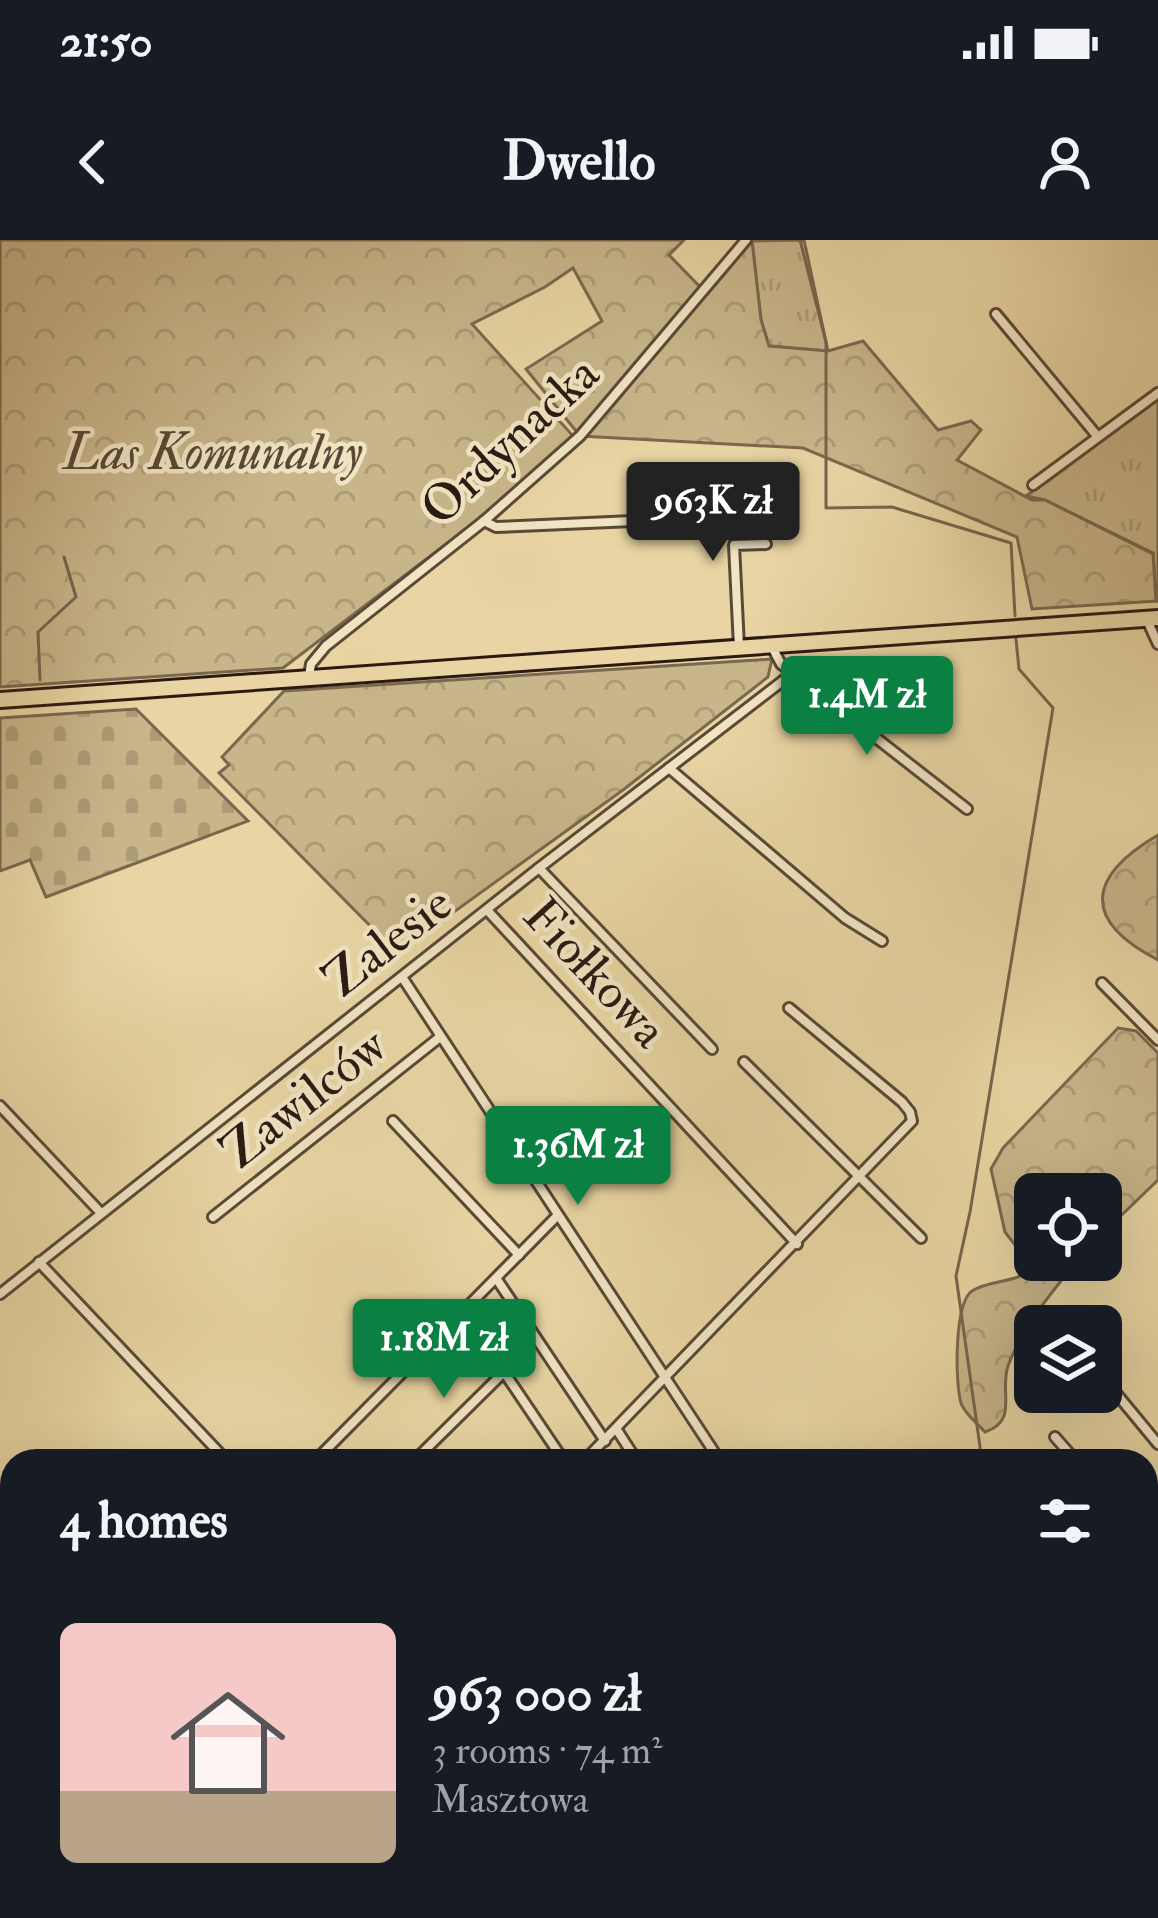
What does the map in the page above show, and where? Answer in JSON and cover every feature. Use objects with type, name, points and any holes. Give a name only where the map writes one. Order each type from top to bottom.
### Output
[{"type":"highway","points":[[0,700],[1152,618]]},
{"type":"street","name":"Ordynacka","points":[[310,678],[311,664],[326,646],[484,521],[593,423],[746,240]]},
{"type":"street","points":[[996,314],[1098,437]]},
{"type":"street","points":[[1033,485],[1158,393]]},
{"type":"street","points":[[484,521],[496,527],[678,519]]},
{"type":"street","points":[[739,647],[734,545],[766,544]]},
{"type":"street","points":[[1152,618],[1150,635],[1158,644]]},
{"type":"street","points":[[771,646],[781,664],[967,809]]},
{"type":"street","name":"Zalesie","points":[[0,1294],[794,673]]},
{"type":"street","points":[[669,768],[845,918],[882,940]]},
{"type":"street","points":[[539,868],[712,1049]]},
{"type":"street","name":"Fiołkowa","points":[[487,910],[797,1244]]},
{"type":"street","points":[[402,976],[712,1449]]},
{"type":"street","points":[[1102,983],[1158,1040]]},
{"type":"street","points":[[597,1449],[912,1121],[902,1102],[789,1007]]},
{"type":"street","name":"Zawilców","points":[[213,1217],[440,1037]]},
{"type":"street","points":[[744,1062],[921,1238]]},
{"type":"street","points":[[0,1106],[101,1213]]},
{"type":"street","points":[[393,1121],[519,1255]]},
{"type":"street","points":[[327,1449],[557,1216]]},
{"type":"street","points":[[40,1262],[216,1449]]},
{"type":"street","points":[[496,1278],[605,1442]]},
{"type":"street","points":[[426,1449],[504,1372],[556,1449]]},
{"type":"street","points":[[1122,1401],[1158,1444]]},
{"type":"street","points":[[617,1430],[629,1449]]},
{"type":"street","points":[[1055,1436],[1066,1449]]},
{"type":"green space","name":"Las Komunalny","points":[[0,240],[684,240],[669,255],[707,294],[752,241],[761,320],[769,346],[828,351],[863,341],[938,430],[971,421],[981,430],[957,460],[1032,500],[1045,500],[1153,554],[1156,601],[1032,609],[1017,537],[803,448],[580,436],[526,369],[602,321],[573,268],[472,324],[574,437],[483,516],[283,668],[0,687]]},
{"type":"green space","points":[[804,240],[828,351],[769,346],[761,320],[752,241]]},
{"type":"green space","points":[[1158,399],[1156,601],[1153,553],[1045,500],[1026,496]]},
{"type":"green space","points":[[772,659],[768,677],[623,790],[397,953],[219,773],[229,765],[222,757],[284,691]]},
{"type":"green space","points":[[136,709],[248,821],[46,897],[30,860],[0,871],[0,718]]},
{"type":"green space","points":[[1158,835],[1158,960],[1115,929],[1102,898],[1118,866]]},
{"type":"green space","points":[[1118,1028],[1136,1031],[1158,1053],[1158,1180],[1122,1215],[1122,1173],[1014,1173],[1014,1244],[1005,1232],[991,1169],[1003,1148]]},
{"type":"green space","points":[[1014,1278],[1061,1281],[1042,1305],[1014,1305],[1014,1353],[1006,1376],[1005,1413],[1002,1421],[985,1432],[961,1403],[957,1344],[966,1298],[987,1285]]},
{"type":"waterway","points":[[800,240],[826,342],[826,508],[892,507],[1011,543],[1015,616]]},
{"type":"waterway","points":[[40,680],[38,632],[76,597],[64,557]]},
{"type":"waterway","points":[[980,1449],[956,1276],[1053,708],[1019,669],[1016,639]]}]
